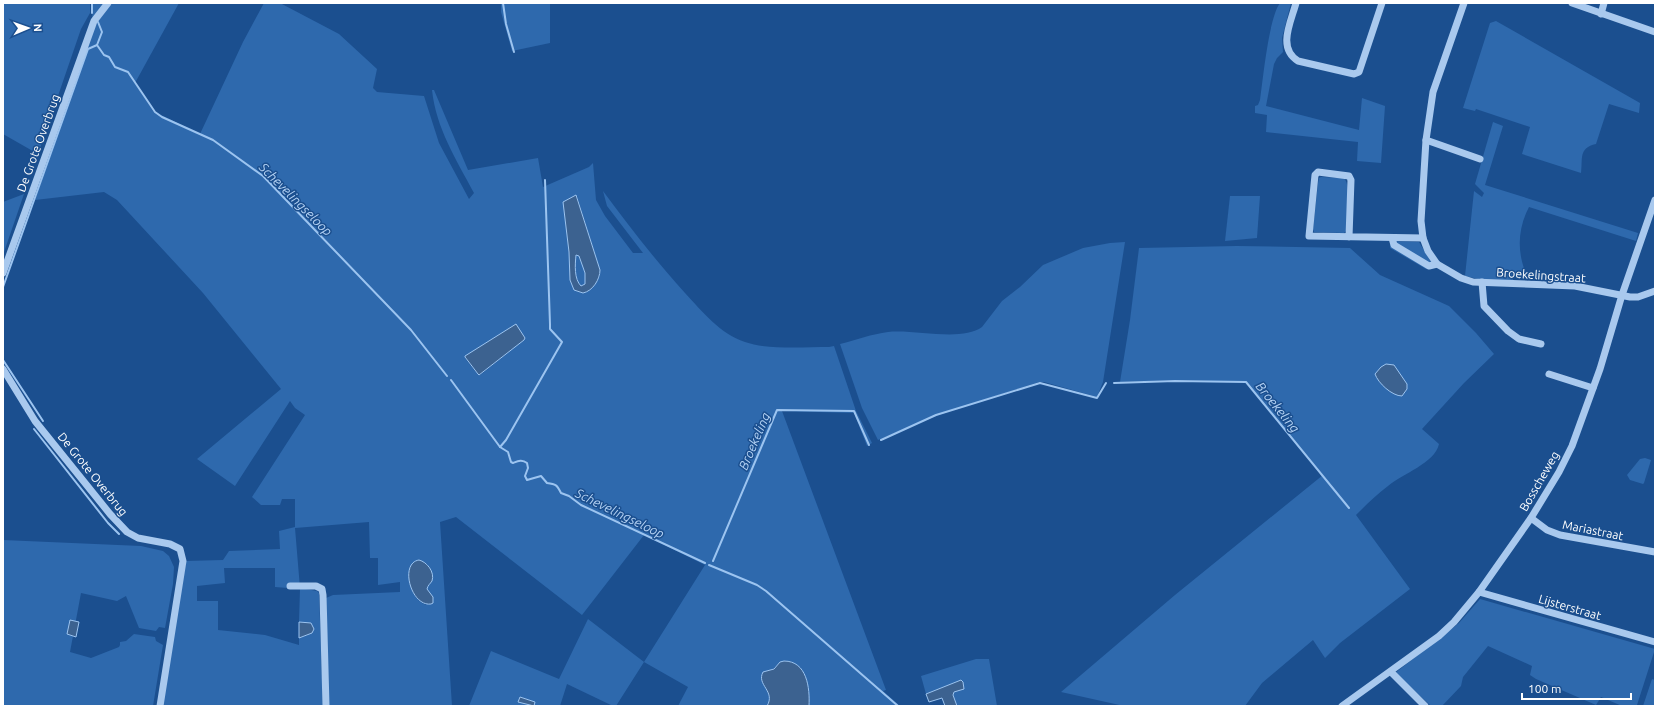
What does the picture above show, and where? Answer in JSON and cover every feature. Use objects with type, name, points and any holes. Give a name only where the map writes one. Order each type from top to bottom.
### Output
[{"type":"street","name":"De Grote Overbrug","points":[[3,273],[94,21],[108,3]]},
{"type":"street","points":[[1296,3],[1286,42],[1290,56],[1298,61],[1354,74],[1359,72],[1382,3]]},
{"type":"street","name":"Broekelingstraat","points":[[1464,3],[1433,92],[1426,140],[1421,221],[1423,238],[1428,251],[1437,264],[1461,278],[1482,282],[1575,286],[1622,295],[1630,298],[1655,291]]},
{"type":"street","points":[[1572,3],[1655,32]]},
{"type":"street","points":[[1601,14],[1604,3]]},
{"type":"street","points":[[1426,140],[1480,159]]},
{"type":"street","points":[[1349,237],[1351,180],[1349,176],[1318,172],[1315,175],[1309,236],[1349,237],[1392,238],[1423,238]]},
{"type":"street","name":"Bosscheweg","points":[[1342,706],[1439,636],[1454,622],[1479,592],[1531,518],[1559,472],[1572,446],[1593,388],[1622,295],[1655,200]]},
{"type":"street","name":"Broekelingstraat","points":[[1392,238],[1394,246],[1429,266],[1437,264]]},
{"type":"street","name":"Broekelingstraat","points":[[1482,282],[1484,306],[1508,331],[1519,339],[1541,344]]},
{"type":"street","name":"De Grote Overbrug","points":[[3,369],[35,421],[110,514],[127,532],[138,538],[170,544],[180,549],[183,561],[160,706]]},
{"type":"street","points":[[1549,374],[1593,388]]},
{"type":"street","name":"Mariastraat","points":[[1531,518],[1547,530],[1560,535],[1655,552]]},
{"type":"street","points":[[290,586],[316,586],[322,589],[326,706]]},
{"type":"street","name":"Lijsterstraat","points":[[1479,592],[1655,642]]},
{"type":"street","points":[[1391,672],[1425,706]]},
{"type":"shaded area","points":[[3,3],[90,3],[90,13],[81,29],[38,154],[3,134]]},
{"type":"shaded area","points":[[93,3],[106,3],[92,22]]},
{"type":"shaded area","points":[[112,3],[179,3],[135,83],[153,111],[200,134],[243,42],[264,3],[280,3],[339,34],[377,69],[373,88],[377,92],[424,96],[439,143],[469,199],[474,193],[442,130],[434,104],[432,90],[434,90],[468,170],[538,158],[543,187],[589,167],[593,163],[596,200],[605,216],[633,253],[643,253],[607,206],[603,191],[663,268],[698,307],[727,334],[754,345],[798,348],[834,346],[856,411],[872,443],[867,446],[854,413],[782,411],[886,690],[883,691],[900,706],[809,706],[806,677],[800,668],[792,662],[786,661],[781,662],[768,671],[767,690],[770,700],[767,706],[678,706],[688,687],[644,662],[705,565],[644,535],[582,615],[456,517],[440,522],[452,706],[329,706],[326,598],[333,595],[400,592],[400,582],[378,585],[378,558],[370,558],[369,522],[295,528],[300,588],[317,591],[319,593],[323,706],[162,706],[186,561],[223,560],[229,551],[280,549],[279,531],[295,527],[295,499],[282,499],[280,505],[261,505],[252,497],[305,415],[295,408],[290,401],[235,486],[197,459],[281,389],[203,293],[117,200],[104,192],[35,200],[92,33],[98,21]],"holes":[[[577,196],[600,270],[600,276],[591,289],[572,285],[570,280],[569,252],[565,220]],[[524,340],[480,375],[475,371],[465,356]],[[426,563],[431,571],[432,574],[427,589],[431,595],[426,605],[417,599],[414,594],[409,578],[410,567]],[[224,568],[275,568],[275,587],[300,589],[299,622],[305,622],[308,635],[299,638],[299,645],[265,635],[218,630],[218,601],[197,601],[197,586],[225,583]]]},
{"type":"shaded area","points":[[501,3],[550,3],[550,43],[512,51],[501,12]]},
{"type":"shaded area","points":[[1280,3],[1291,3],[1282,38],[1283,52],[1274,64],[1266,106],[1359,130],[1362,98],[1385,106],[1381,163],[1357,161],[1358,142],[1266,132],[1267,115],[1255,113],[1255,106],[1258,105],[1260,100],[1270,34],[1276,10]]},
{"type":"shaded area","points":[[1496,21],[1640,103],[1639,113],[1609,104],[1596,144],[1586,148],[1582,155],[1581,173],[1522,154],[1530,127],[1476,109],[1475,111],[1463,108],[1490,23]]},
{"type":"shaded area","points":[[1493,122],[1503,126],[1485,185],[1638,233],[1636,241],[1529,207],[1525,215],[1520,239],[1522,263],[1525,271],[1522,275],[1513,273],[1513,281],[1478,279],[1465,276],[1474,191],[1482,197],[1484,193],[1475,184]]},
{"type":"shaded area","points":[[1319,178],[1344,178],[1346,182],[1348,188],[1348,203],[1346,231],[1344,233],[1314,232],[1313,229],[1318,183]]},
{"type":"shaded area","points":[[24,194],[3,255],[3,202]]},
{"type":"shaded area","points":[[576,195],[600,270],[599,277],[593,287],[587,292],[583,293],[574,290],[570,280],[569,252],[563,202]],"holes":[[[576,255],[579,256],[585,273],[585,284],[581,286],[577,280],[575,263]]]},
{"type":"shaded area","points":[[1230,196],[1260,196],[1257,238],[1225,241]]},
{"type":"shaded area","points":[[1390,241],[1419,242],[1434,267],[1432,269],[1426,269],[1390,248]]},
{"type":"shaded area","points":[[1125,242],[1103,382],[1097,397],[1044,382],[1039,382],[941,414],[878,440],[862,408],[840,344],[888,332],[963,334],[973,331],[982,327],[1002,301],[1020,287],[1043,265],[1083,248]]},
{"type":"shaded area","points":[[1237,246],[1350,248],[1380,275],[1449,306],[1476,333],[1494,354],[1464,383],[1422,429],[1439,444],[1431,457],[1375,496],[1356,515],[1410,589],[1340,643],[1325,658],[1313,640],[1262,683],[1245,706],[1124,706],[1061,692],[1175,595],[1323,475],[1246,382],[1176,380],[1120,382],[1139,248]]},
{"type":"shaded area","points":[[576,255],[579,256],[585,273],[585,284],[581,286],[576,275]]},
{"type":"shaded area","points":[[516,324],[525,338],[524,340],[479,375],[465,356]]},
{"type":"shaded area","points":[[1386,364],[1394,365],[1407,384],[1407,389],[1402,396],[1394,394],[1382,385],[1375,374]]},
{"type":"shaded area","points":[[1645,458],[1651,460],[1644,483],[1630,480],[1627,475],[1640,459]]},
{"type":"shaded area","points":[[3,540],[141,546],[163,551],[169,556],[174,567],[173,584],[165,628],[159,627],[156,631],[139,628],[126,596],[117,601],[81,593],[70,652],[91,658],[119,647],[120,642],[126,641],[134,634],[155,637],[156,641],[163,645],[153,706],[3,706]]},
{"type":"shaded area","points":[[419,560],[430,568],[432,574],[432,581],[427,589],[433,597],[433,603],[431,604],[424,603],[418,599],[410,584],[410,569],[413,563]]},
{"type":"shaded area","points":[[1480,599],[1655,649],[1637,705],[1638,706],[1622,706],[1601,697],[1596,705],[1536,679],[1530,675],[1532,666],[1488,646],[1463,677],[1461,686],[1442,706],[1431,706],[1395,673],[1459,623]]},
{"type":"shaded area","points":[[588,619],[644,662],[616,706],[613,706],[567,684],[560,706],[469,706],[491,651],[559,679]]},
{"type":"shaded area","points":[[70,620],[79,622],[76,637],[67,634]]},
{"type":"shaded area","points":[[299,622],[311,623],[314,629],[312,633],[299,638]]},
{"type":"shaded area","points":[[976,659],[989,659],[997,706],[957,706],[953,695],[961,680],[926,694],[921,676]]},
{"type":"shaded area","points":[[780,662],[792,662],[798,666],[806,677],[809,691],[809,706],[767,706],[769,696],[762,681],[763,672],[774,669]]},
{"type":"shaded area","points":[[1652,679],[1655,680],[1655,706],[1643,706]]},
{"type":"shaded area","points":[[961,680],[963,682],[964,689],[954,692],[953,695],[957,706],[945,706],[942,698],[929,702],[926,694]]},
{"type":"shaded area","points":[[520,697],[535,702],[534,706],[518,702]]},
{"type":"waterway","name":"Schevelingseloop","points":[[92,3],[92,13]]},
{"type":"waterway","points":[[503,3],[506,24],[514,52]]},
{"type":"waterway","name":"Schevelingseloop","points":[[98,22],[102,32],[97,45],[104,55],[109,57],[115,67],[128,72],[155,112],[162,117],[213,140],[263,176],[411,330],[447,376]]},
{"type":"waterway","points":[[3,287],[88,49],[97,45]]},
{"type":"waterway","points":[[500,447],[506,440],[562,342],[550,329],[545,180]]},
{"type":"waterway","points":[[3,360],[43,421]]},
{"type":"waterway","name":"Schevelingseloop","points":[[451,380],[500,447],[508,452],[511,462],[522,461],[527,463],[528,468],[525,476],[527,480],[541,476],[547,483],[556,485],[561,493],[569,496],[581,505],[705,563]]},
{"type":"waterway","name":"Broekeling","points":[[1114,383],[1175,381],[1246,382],[1349,508]]},
{"type":"waterway","name":"Broekeling","points":[[881,440],[936,415],[1040,383],[1097,398],[1106,383]]},
{"type":"waterway","name":"Broekeling","points":[[713,561],[777,410],[854,411],[869,445]]},
{"type":"waterway","points":[[34,429],[108,523],[119,534]]},
{"type":"waterway","name":"Schevelingseloop","points":[[709,565],[757,585],[766,591],[898,706]]}]
